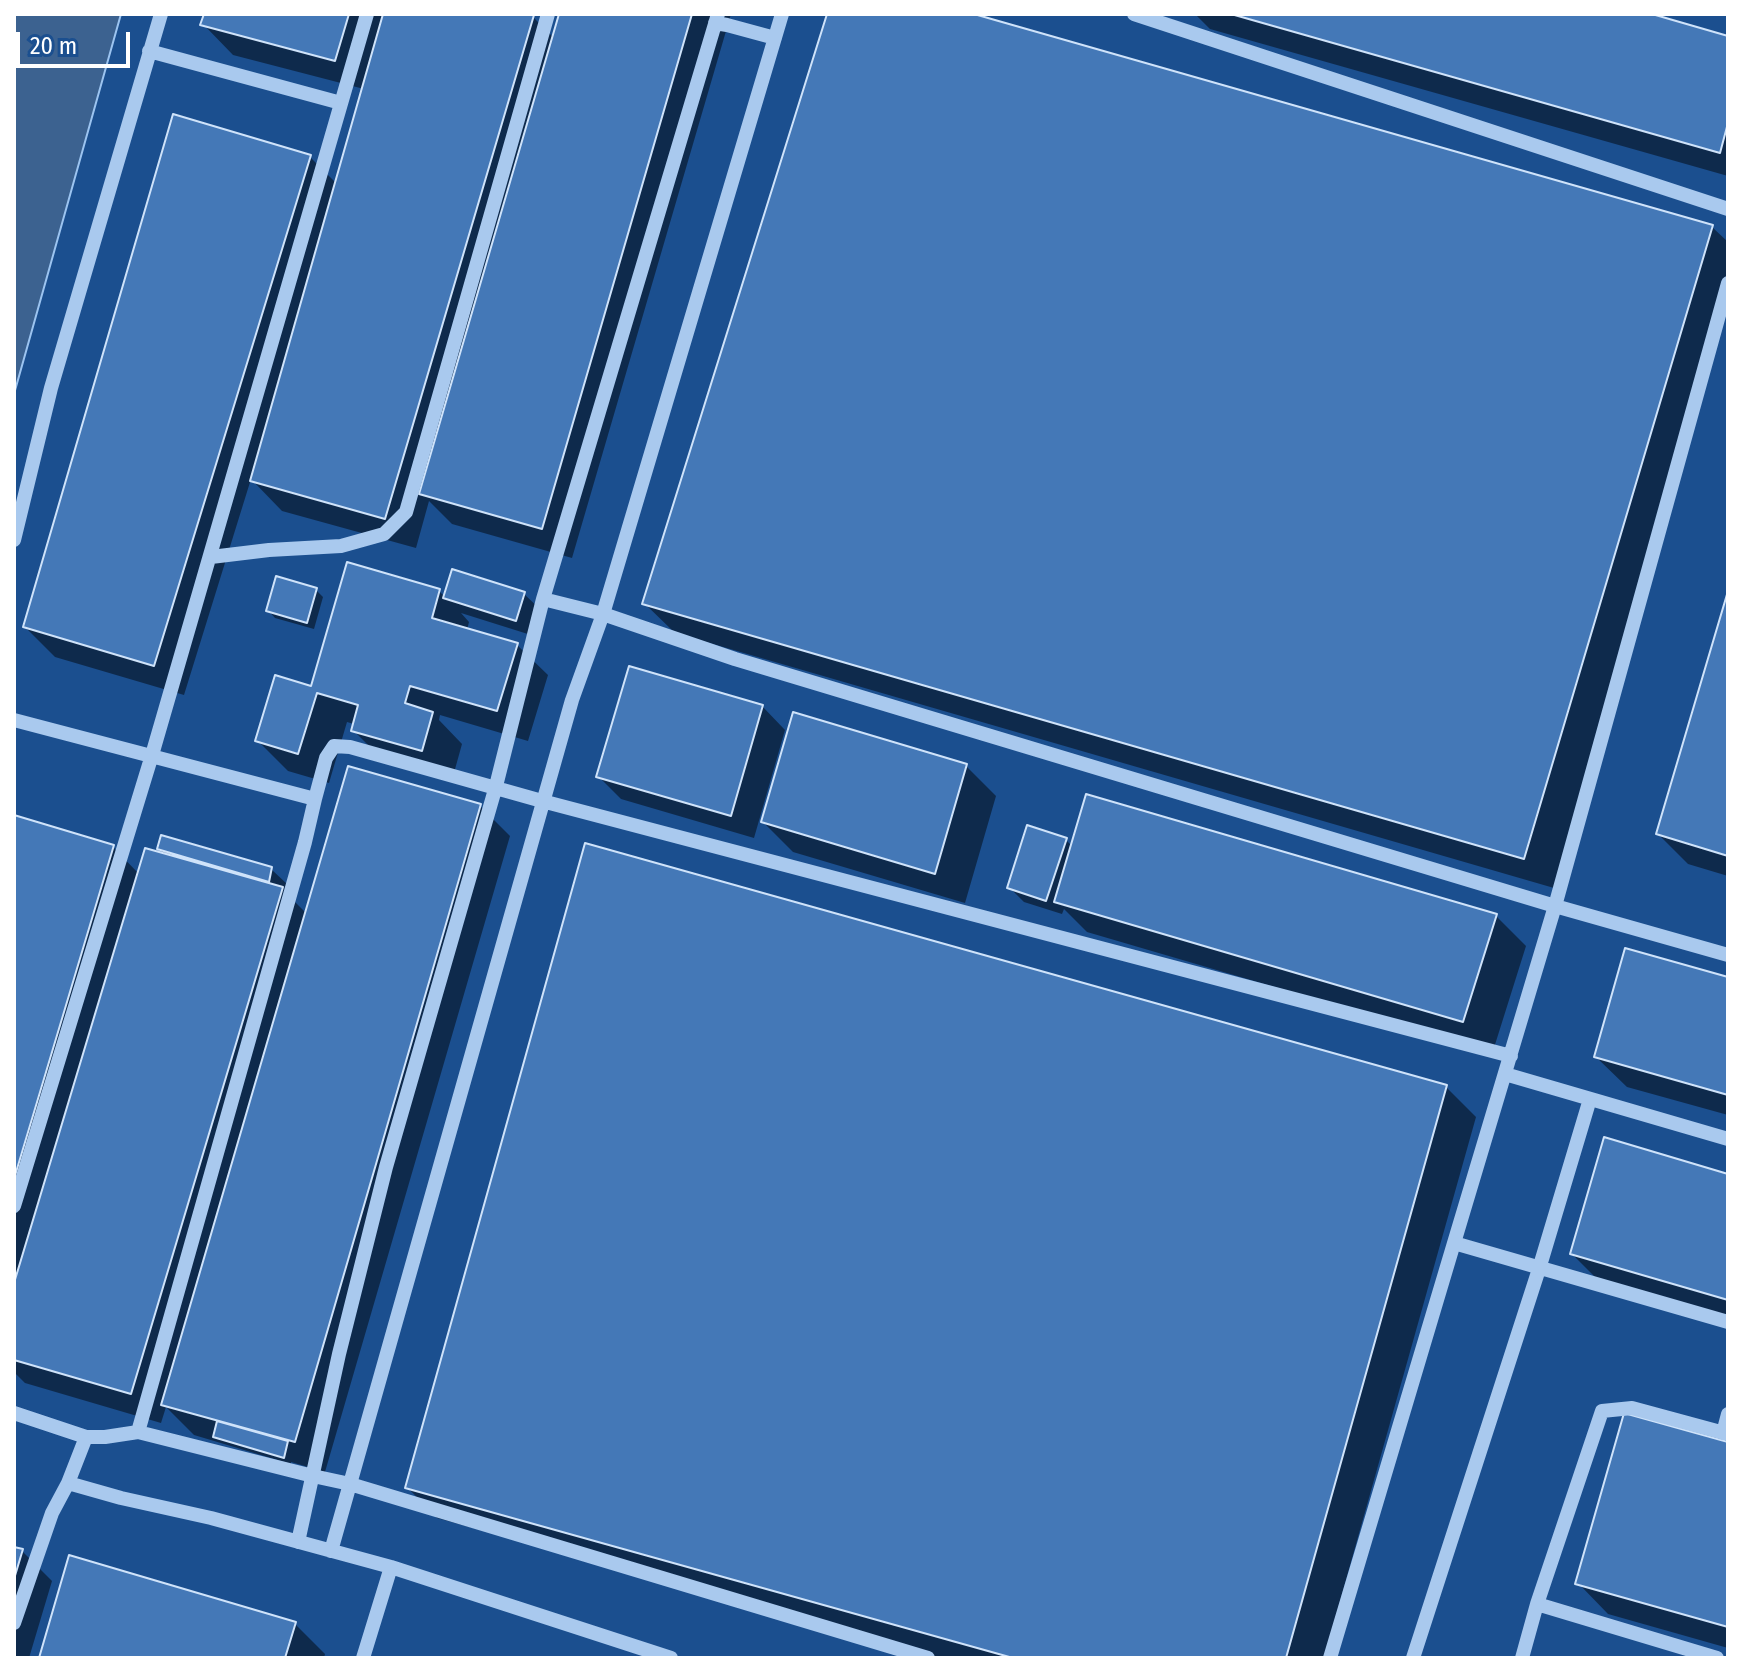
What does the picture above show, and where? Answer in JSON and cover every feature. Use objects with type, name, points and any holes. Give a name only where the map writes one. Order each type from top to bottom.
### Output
[{"type":"lane","points":[[14,540],[51,388],[161,14]]},
{"type":"lane","points":[[14,1206],[211,557],[367,14]]},
{"type":"lane","points":[[211,557],[341,546],[384,534],[406,512],[548,14]]},
{"type":"lane","points":[[331,1551],[542,801],[572,700],[603,614],[768,37],[782,14]]},
{"type":"lane","points":[[1134,14],[1728,209]]},
{"type":"lane","points":[[298,1542],[339,1354],[386,1167],[496,786],[543,599],[720,21],[768,37]]},
{"type":"lane","points":[[149,51],[341,103]]},
{"type":"lane","points":[[1330,1658],[1555,906],[1728,283]]},
{"type":"lane","points":[[543,599],[603,614],[735,659],[1555,906],[1728,955]]},
{"type":"lane","points":[[14,720],[315,799]]},
{"type":"lane","points":[[138,1432],[326,758],[334,746],[350,747],[542,801],[1511,1056]]},
{"type":"lane","points":[[1505,1074],[1728,1139]]},
{"type":"lane","points":[[1413,1658],[1539,1269],[1590,1099]]},
{"type":"lane","points":[[1454,1243],[1728,1322]]},
{"type":"lane","points":[[1522,1658],[1602,1411],[1632,1408],[1726,1434],[1728,1414]]},
{"type":"lane","points":[[14,1413],[86,1437],[138,1432],[350,1484],[928,1658]]},
{"type":"lane","points":[[14,1623],[52,1513],[86,1437]]},
{"type":"lane","points":[[68,1483],[391,1567],[671,1658]]},
{"type":"lane","points":[[363,1658],[391,1567]]},
{"type":"lane","points":[[1537,1604],[1717,1658]]},
{"type":"water","points":[[14,14],[121,14],[14,394]]},
{"type":"building","points":[[204,14],[349,14],[335,61],[200,25]]},
{"type":"building","points":[[383,14],[534,15],[385,519],[250,481]]},
{"type":"building","points":[[559,14],[692,14],[542,529],[419,494]]},
{"type":"building","points":[[827,14],[974,14],[1713,225],[1524,859],[642,604]]},
{"type":"building","points":[[1231,14],[1652,14],[1728,36],[1728,123],[1720,153]]},
{"type":"building","points":[[173,114],[311,155],[154,666],[23,627]]},
{"type":"building","points":[[347,562],[440,589],[432,618],[518,643],[497,711],[410,686],[405,703],[433,712],[422,751],[351,731],[358,705],[317,693],[298,754],[255,741],[275,675],[311,686]]},
{"type":"building","points":[[452,569],[525,592],[516,621],[443,598]]},
{"type":"building","points":[[276,576],[317,588],[307,623],[266,611]]},
{"type":"building","points":[[1728,591],[1728,856],[1656,834]]},
{"type":"building","points":[[629,666],[763,705],[731,816],[596,777]]},
{"type":"building","points":[[793,712],[967,764],[935,874],[761,822]]},
{"type":"building","points":[[348,766],[481,804],[295,1442],[161,1405]]},
{"type":"building","points":[[1086,794],[1497,914],[1463,1022],[1054,902]]},
{"type":"building","points":[[14,815],[114,845],[14,1179]]},
{"type":"building","points":[[1027,825],[1067,838],[1046,901],[1007,888]]},
{"type":"building","points":[[161,835],[272,867],[269,882],[157,849]]},
{"type":"building","points":[[585,843],[1447,1085],[1286,1658],[1013,1658],[405,1488]]},
{"type":"building","points":[[145,848],[283,887],[131,1394],[14,1360],[14,1283]]},
{"type":"building","points":[[1625,948],[1728,977],[1728,1095],[1594,1057]]},
{"type":"building","points":[[1604,1137],[1728,1174],[1728,1300],[1570,1254]]},
{"type":"building","points":[[1624,1413],[1728,1442],[1728,1627],[1575,1584]]},
{"type":"building","points":[[217,1421],[288,1441],[284,1458],[213,1437]]},
{"type":"building","points":[[14,1547],[23,1549],[14,1579]]},
{"type":"building","points":[[69,1555],[296,1622],[285,1658],[39,1658]]}]
